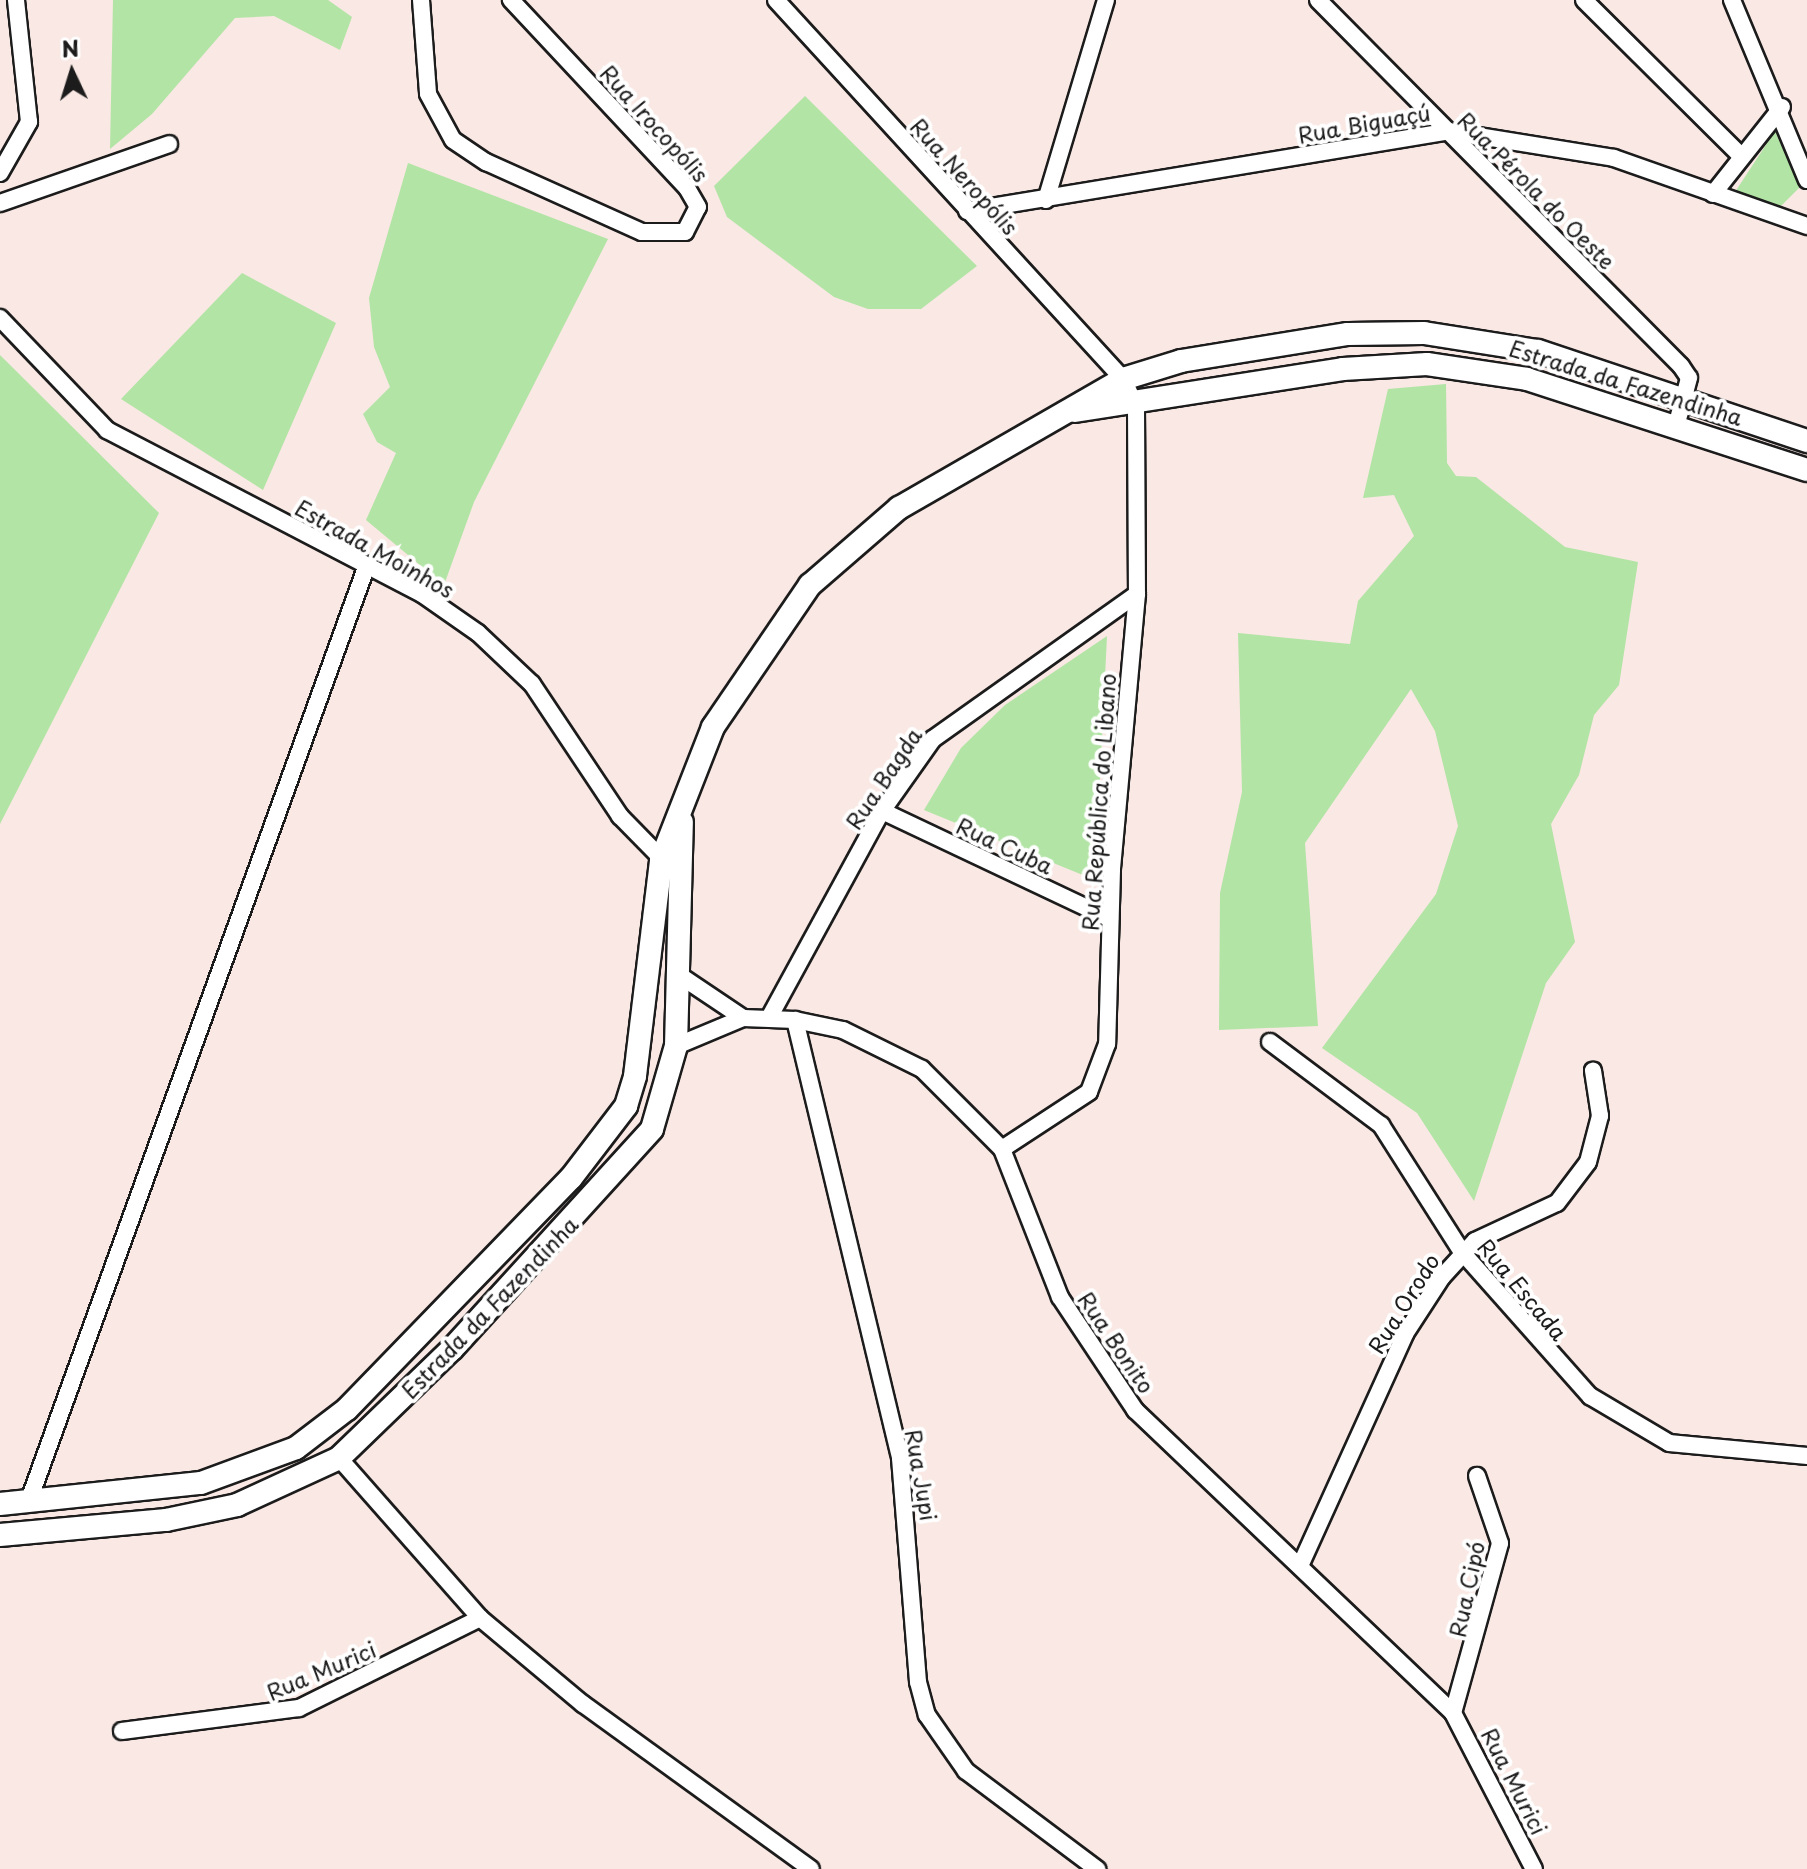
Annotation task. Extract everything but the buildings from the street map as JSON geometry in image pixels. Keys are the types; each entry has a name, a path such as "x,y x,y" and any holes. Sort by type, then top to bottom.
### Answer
{"main road":[{"name":"Estrada da Fazendinha","path":"0,1504 161,1490 267,1465 347,1409 504,1251 626,1106 642,1042 661,860 733,691 810,585 851,542 1073,412 1123,379 1181,361 1348,334 1424,333 1538,351 1807,441"},
{"name":"Estrada da Fazendinha","path":"1073,412 1136,407 1329,371 1427,364 1527,379 1677,423 1807,470"},
{"name":"Estrada da Fazendinha","path":"0,1535 151,1522 237,1505 339,1458 631,1159 652,1129 676,1046 682,809"}],"street":[{"path":"0,173 29,122 16,0"},
{"name":"Rua Irocopólis","path":"421,0 428,94 453,140 486,162 642,232 685,232 695,221 698,207 687,188 511,0"},
{"name":"Rua Neropólis","path":"776,0 1123,379 1136,407"},
{"path":"1046,200 1106,0"},
{"name":"Rua Pérola do Oeste","path":"1318,0 1681,366 1689,378 1687,399"},
{"path":"1584,0 1740,155"},
{"path":"1732,0 1782,107 1807,180"},
{"path":"1713,194 1740,155 1782,107"},
{"name":"Rua Biguaçú","path":"967,211 1448,131 1614,158 1807,226"},
{"path":"0,203 169,144"},
{"name":"Estrada Moinhos","path":"0,318 107,430 366,568 478,633 532,684 620,816 661,860 680,874"},
{"path":"1677,423 1687,399"},
{"name":"Rua República do Libano","path":"1002,1149 1089,1092 1099,1075 1110,1012 1110,919 1137,594 1136,407"},
{"path":"28,1503 366,568"},
{"name":"Rua Bagda","path":"769,1018 882,811 933,739 1137,594"},
{"name":"Rua Cuba","path":"882,811 1110,919"},
{"path":"679,975 743,1018"},
{"path":"676,1046 743,1018"},
{"name":"Rua Bonito","path":"743,1018 795,1020 855,1034 922,1069 1002,1149 1060,1297 1095,1356 1145,1420 1453,1713"},
{"name":"Rua Jupi","path":"795,1020 900,1458 918,1682 927,1715 966,1771 1097,1869"},
{"name":"Rua Escada","path":"1270,1042 1381,1125 1462,1252 1547,1353 1633,1425 1699,1452 1807,1456"},
{"name":"Rua Orodo","path":"1300,1566 1405,1334 1462,1252 1571,1190 1598,1138 1593,1071"},
{"path":"339,1458 480,1618 583,1704 811,1869"},
{"name":"Rua Cipó","path":"1453,1713 1500,1543 1477,1476"},
{"name":"Rua Murici","path":"122,1731 299,1708 480,1618"},
{"name":"Rua Murici","path":"1453,1713 1534,1869"}],"green space":[{"path":"113,0 328,0 352,17 340,50 274,16 235,18 152,114 110,149"},
{"path":"805,96 977,266 921,309 868,309 834,297 727,217 714,186"},
{"path":"1775,131 1800,187 1779,208 1735,192"},
{"path":"408,163 608,239 474,502 444,585 366,520 396,453 377,442 363,414 390,387 374,347 369,298"},
{"path":"242,273 336,323 263,490 121,399"},
{"path":"0,355 159,513 0,824"},
{"path":"1446,384 1447,463 1456,476 1476,477 1565,547 1638,562 1619,685 1594,715 1579,775 1551,824 1575,942 1546,983 1474,1201 1417,1113 1322,1048 1436,894 1458,826 1435,731 1411,689 1305,843 1318,1026 1219,1030 1220,893 1242,792 1238,633 1350,644 1358,601 1414,536 1394,495 1363,498 1388,389"},
{"path":"1107,636 1095,880 924,810 961,748 1005,705"}]}
